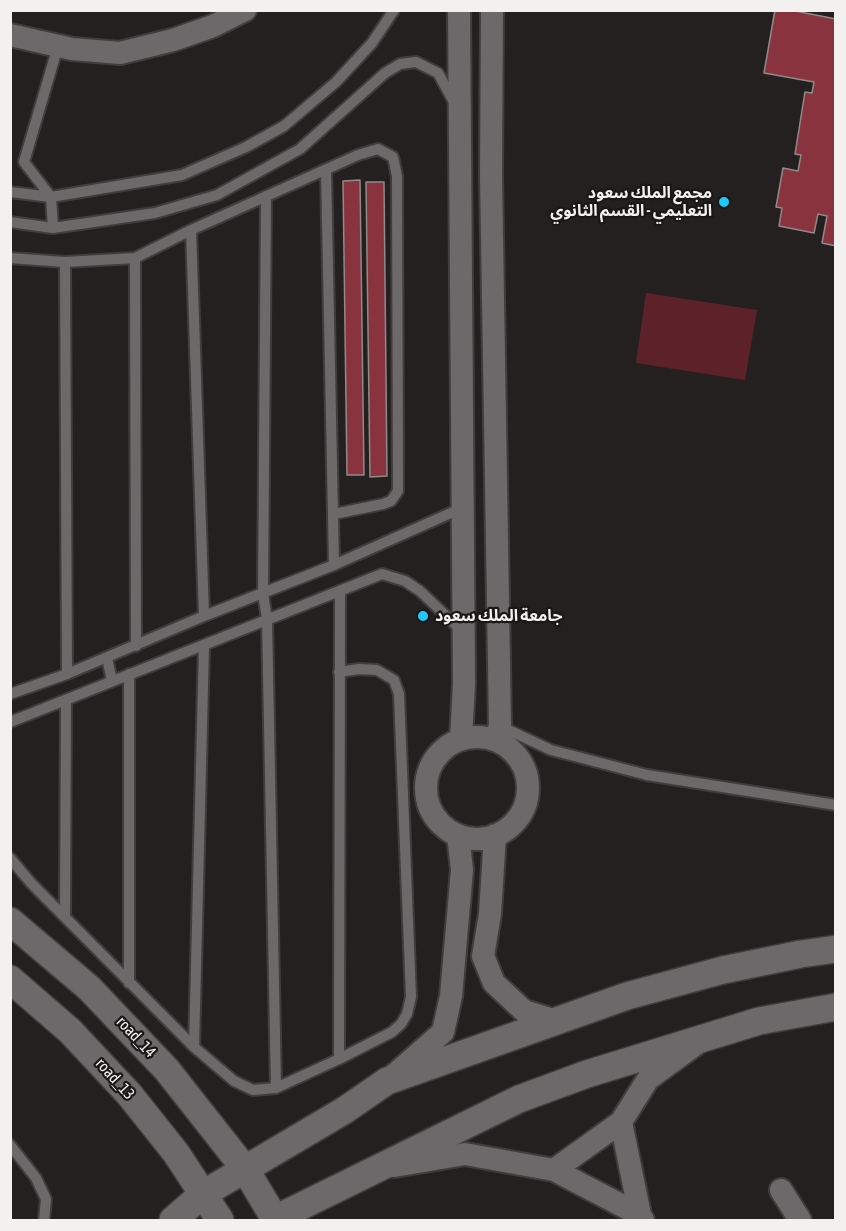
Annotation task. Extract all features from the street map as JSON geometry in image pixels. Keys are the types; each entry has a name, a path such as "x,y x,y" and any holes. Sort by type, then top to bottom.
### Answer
{"street":[{"path":"10,35 58,46 120,53 173,40 213,26 245,10"},
{"path":"459,10 464,684 461,739"},
{"path":"492,10 491,175 497,733 521,760 528,779 528,788 525,804 517,819 504,831 479,838 458,835 446,828 434,815 426,791 428,773 434,760 450,745 461,739 497,733"},
{"path":"173,1221 203,1194 345,1110 387,1081 443,1032 451,996 462,870 458,835"},
{"path":"495,835 490,914 483,956 494,983 524,1011 556,1021"},
{"name":"road_14","path":"10,921 89,988 167,1070 245,1169 274,1220"},
{"path":"387,1081 627,996 714,972 836,949"},
{"name":"road_13","path":"10,980 70,1031 122,1086 176,1153 220,1221"},
{"path":"274,1220 519,1099 587,1074 707,1036 759,1021 836,1007"},
{"path":"554,1170 621,1122 648,1079 707,1036"},
{"path":"621,1122 642,1218"},
{"path":"378,1168 465,1154 554,1170 642,1218"},
{"path":"781,1190 800,1221"}],"lane":[{"path":"10,192 51,197 182,175 246,147 284,126 336,82 372,43 394,10"},
{"path":"53,228 51,197 24,162 58,46"},
{"path":"10,222 53,228 155,213 217,195 300,148 385,73 400,64 416,62 438,72 459,112"},
{"path":"10,258 65,262 135,258 191,230 358,155 378,149 393,157 397,176 398,491 391,501 383,504 334,514"},
{"path":"326,170 334,565"},
{"path":"266,196 263,594 267,619 276,1088"},
{"path":"191,230 204,616"},
{"path":"135,258 136,646"},
{"path":"65,262 67,674"},
{"path":"10,694 67,674 204,616 334,565 463,508"},
{"path":"10,722 382,574 405,581 420,591 462,632"},
{"path":"339,1059 340,591"},
{"path":"194,1047 204,645"},
{"path":"107,658 112,681"},
{"path":"10,858 31,883 194,1047 234,1081 253,1090 276,1088 392,1032 407,1014 411,997 399,694 394,680 377,670 359,669 339,672"},
{"path":"129,674 129,982"},
{"path":"65,917 66,700"},
{"path":"497,733 551,750 647,775 836,805"},
{"path":"10,1145 36,1178 46,1199 44,1221"}],"shaded area":[{"path":"646,293 757,310 745,380 636,363"}],"building":[{"path":"775,10 790,10 836,19 836,246 822,243 827,216 818,214 814,233 779,226 782,208 776,207 783,168 798,171 801,155 795,154 805,92 812,93 814,82 764,73"},
{"path":"360,180 364,475 347,475 343,181"},
{"path":"366,182 384,182 387,476 370,477"}],"place":[{"name":"مجمع الملك سعود التعليمي - القسم الثانوي","path":"724,202"},
{"name":"جامعة الملك سعود","path":"423,616"}]}
